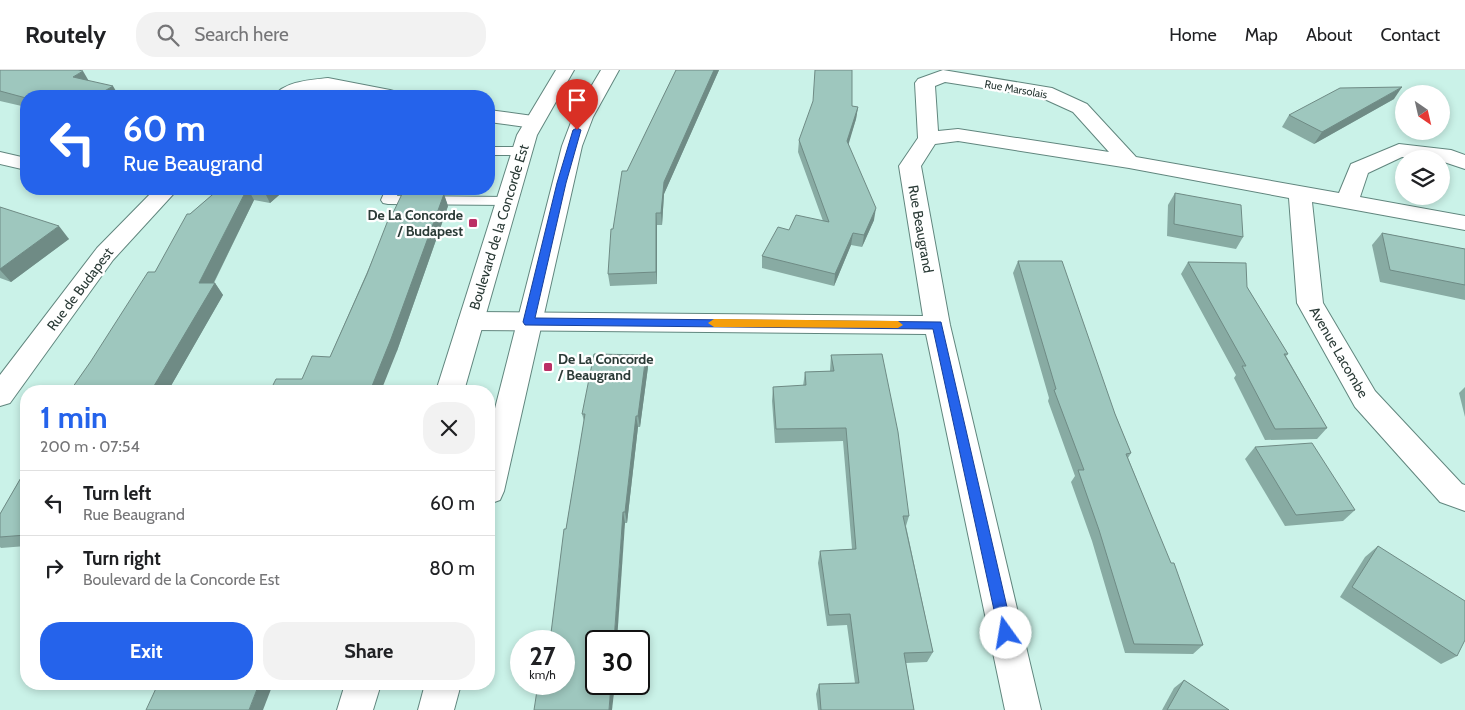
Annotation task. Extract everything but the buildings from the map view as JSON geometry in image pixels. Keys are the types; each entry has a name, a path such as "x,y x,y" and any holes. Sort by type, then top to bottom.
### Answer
{"street":[{"name":"Boulevard de la Concorde Est","path":"452,385 522,151 533,122 564,70"},
{"path":"495,466 572,146 583,118 610,70"},
{"name":"Rue Marsolais","path":"928,138 925,83 943,76 1045,92 1080,108 1129,162"},
{"path":"297,90 306,86 328,84 359,90"},
{"path":"495,117 533,122"},
{"path":"928,138 958,135 1129,162 1465,223"},
{"name":"Rue Beaugrand","path":"928,138 910,166 937,325 1024,710"},
{"path":"1348,202 1359,169 1399,150 1451,156 1465,163"},
{"path":"0,158 20,163"},
{"name":"Avenue Lacombe","path":"1300,193 1310,303 1365,399 1451,493 1465,498"},
{"name":"Rue de Budapest","path":"0,395 105,254 153,195"},
{"path":"471,321 937,325"},
{"path":"355,710 361,690"},
{"path":"436,710 441,690"}],"lane":[{"path":"495,151 522,151"},
{"path":"390,195 388,200 507,201"}],"slow traffic":[{"path":"714,323 898,325"}],"place":[{"name":"De La Concorde / Budapest","path":"473,223"},
{"name":"De La Concorde / Beaugrand","path":"548,367"}],"route":[{"path":"577,130 562,183 529,322 937,325 1006,633"}]}
